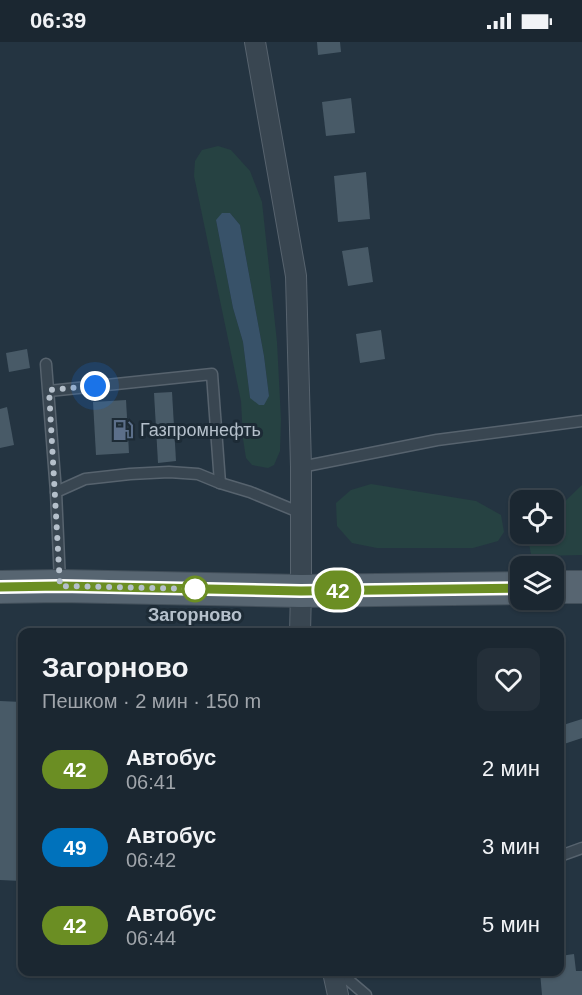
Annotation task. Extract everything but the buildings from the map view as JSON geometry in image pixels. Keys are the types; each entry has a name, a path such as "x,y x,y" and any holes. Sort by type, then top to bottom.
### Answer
{"main road":[{"path":"0,587 301,591 510,588"},
{"path":"564,587 582,587"}],"street":[{"path":"255,42 296,276 301,513 300,628"},
{"path":"334,976 338,995"}],"lane":[{"path":"46,364 56,492 60,586"},
{"path":"49,390 212,374 220,483"},
{"path":"300,467 437,440 582,421"},
{"path":"56,492 85,479 169,472 198,474 301,513"},
{"path":"564,855 582,848"},
{"path":"344,976 366,995"}],"green space":[{"path":"218,146 231,150 250,171 262,202 277,342 281,420 280,451 274,465 268,468 252,465 246,458 241,401 194,176 195,161 202,150","holes":["230,213 240,225 264,356 269,396 250,398 243,342 233,308 216,220"]},
{"path":"371,484 476,501 501,515 504,532 498,541 473,548 377,548 352,543 337,526 336,503 351,490"},
{"path":"582,485 582,555 539,556 531,554 529,544 564,544 564,502"}],"water":[{"path":"222,213 230,213 240,225 264,356 269,396 264,405 259,405 250,398 243,342 233,308 216,220"}],"bus line":[{"name":"42","path":"0,587 60,586 255,591 510,588"}],"place":[{"name":"Газпромнефть","path":"123,430"},
{"name":"Загорново","path":"195,589"}],"route":[{"path":"95,386 49,390 60,586 195,589"}]}
